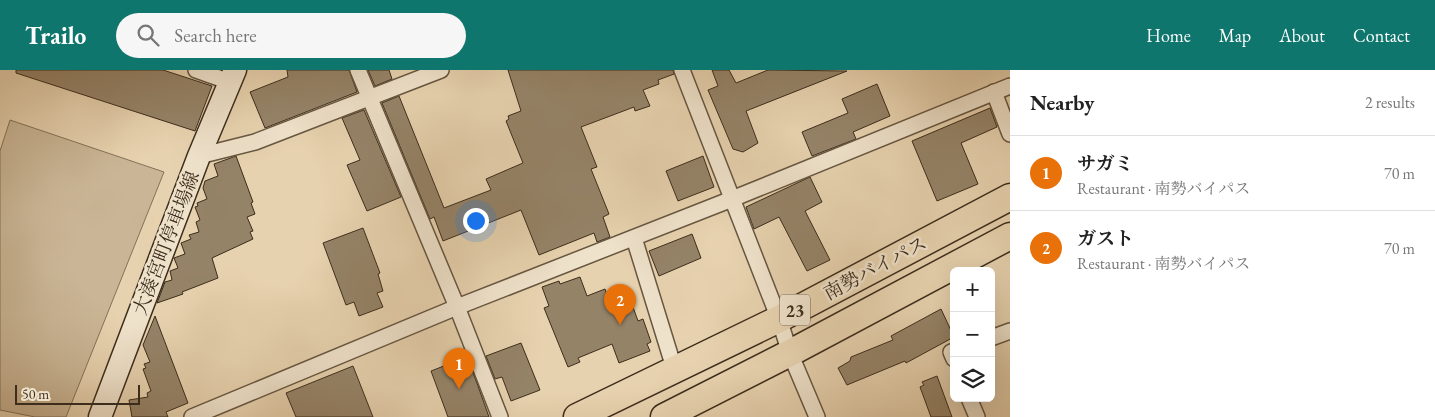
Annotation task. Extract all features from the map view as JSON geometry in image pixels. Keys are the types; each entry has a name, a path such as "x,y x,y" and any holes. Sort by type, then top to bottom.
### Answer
{"highway":[{"name":"南勢バイパス","path":"577,417 676,371 1010,197"},
{"name":"南勢バイパス","path":"664,417 790,353 1010,236"}],"main road":[{"name":"大湊宮町停車場線","path":"100,417 199,156 233,76"}],"street":[{"path":"196,70 233,76"},
{"path":"358,70 457,307 500,417"},
{"path":"199,156 255,142 441,70"},
{"path":"682,70 779,318 790,353 817,417"},
{"path":"192,417 457,307 732,199 1010,86"},
{"path":"994,92 1010,134"},
{"path":"634,238 676,371"},
{"path":"995,337 1010,331"},
{"path":"971,402 977,417"}],"shaded area":[{"path":"10,120 164,172 66,417 35,417 0,410 0,151"}],"building":[{"path":"16,70 163,70 212,86 195,131 16,73"},
{"path":"287,70 349,70 357,92 265,128 250,92 288,77"},
{"path":"368,70 389,70 392,79 375,86"},
{"path":"508,70 673,70 674,74 658,80 659,84 643,90 650,106 635,111 634,107 581,127 597,167 591,169 609,214 603,217 610,237 597,242 594,233 539,255 521,210 443,241 434,217 430,219 382,103 399,96 444,208 491,190 486,179 523,163 506,121 509,119 508,116 521,111"},
{"path":"712,70 729,70 736,83 768,70 847,71 746,111 758,143 743,152 733,149 708,90 718,86"},
{"path":"877,84 890,116 853,132 856,139 812,156 802,132 848,113 842,99"},
{"path":"990,108 997,127 961,143 978,184 937,201 912,141"},
{"path":"364,110 401,197 367,211 347,165 360,160 342,118"},
{"path":"236,156 253,202 251,203 255,214 247,217 253,231 250,232 253,239 212,258 218,278 182,292 183,294 157,303 165,282 172,280 170,271 178,268 174,258 185,254 181,243 191,239 189,235 199,232 196,222 200,220 195,207 198,206 197,203 207,199 203,188 205,181 218,176 214,164"},
{"path":"703,156 714,187 678,201 666,171"},
{"path":"810,177 822,202 805,211 830,260 807,271 779,217 754,229 746,207"},
{"path":"363,228 380,273 378,274 383,291 377,293 383,307 359,316 354,302 346,305 323,243"},
{"path":"692,234 701,258 659,276 649,251"},
{"path":"580,277 587,296 605,289 610,303 629,296 638,321 643,319 651,342 647,344 650,351 619,363 612,344 578,358 580,362 568,367 544,308 549,306 542,287 559,281 560,284"},
{"path":"941,309 950,328 950,339 906,363 905,361 847,385 838,368 850,361 851,357 893,340 891,336"},
{"path":"155,316 188,403 166,412 168,417 132,417 129,400 148,397 147,393 151,391 143,369 146,368 144,364 150,362 143,345"},
{"path":"521,343 540,390 511,401 502,377 495,379 486,356"},
{"path":"467,357 489,417 448,417 431,371"},
{"path":"353,366 373,417 296,417 286,393"},
{"path":"937,376 952,417 931,417 920,387 924,385 922,382"}],"place":[{"name":"ガスト","path":"620,325"},
{"name":"サガミ","path":"459,389"}]}
